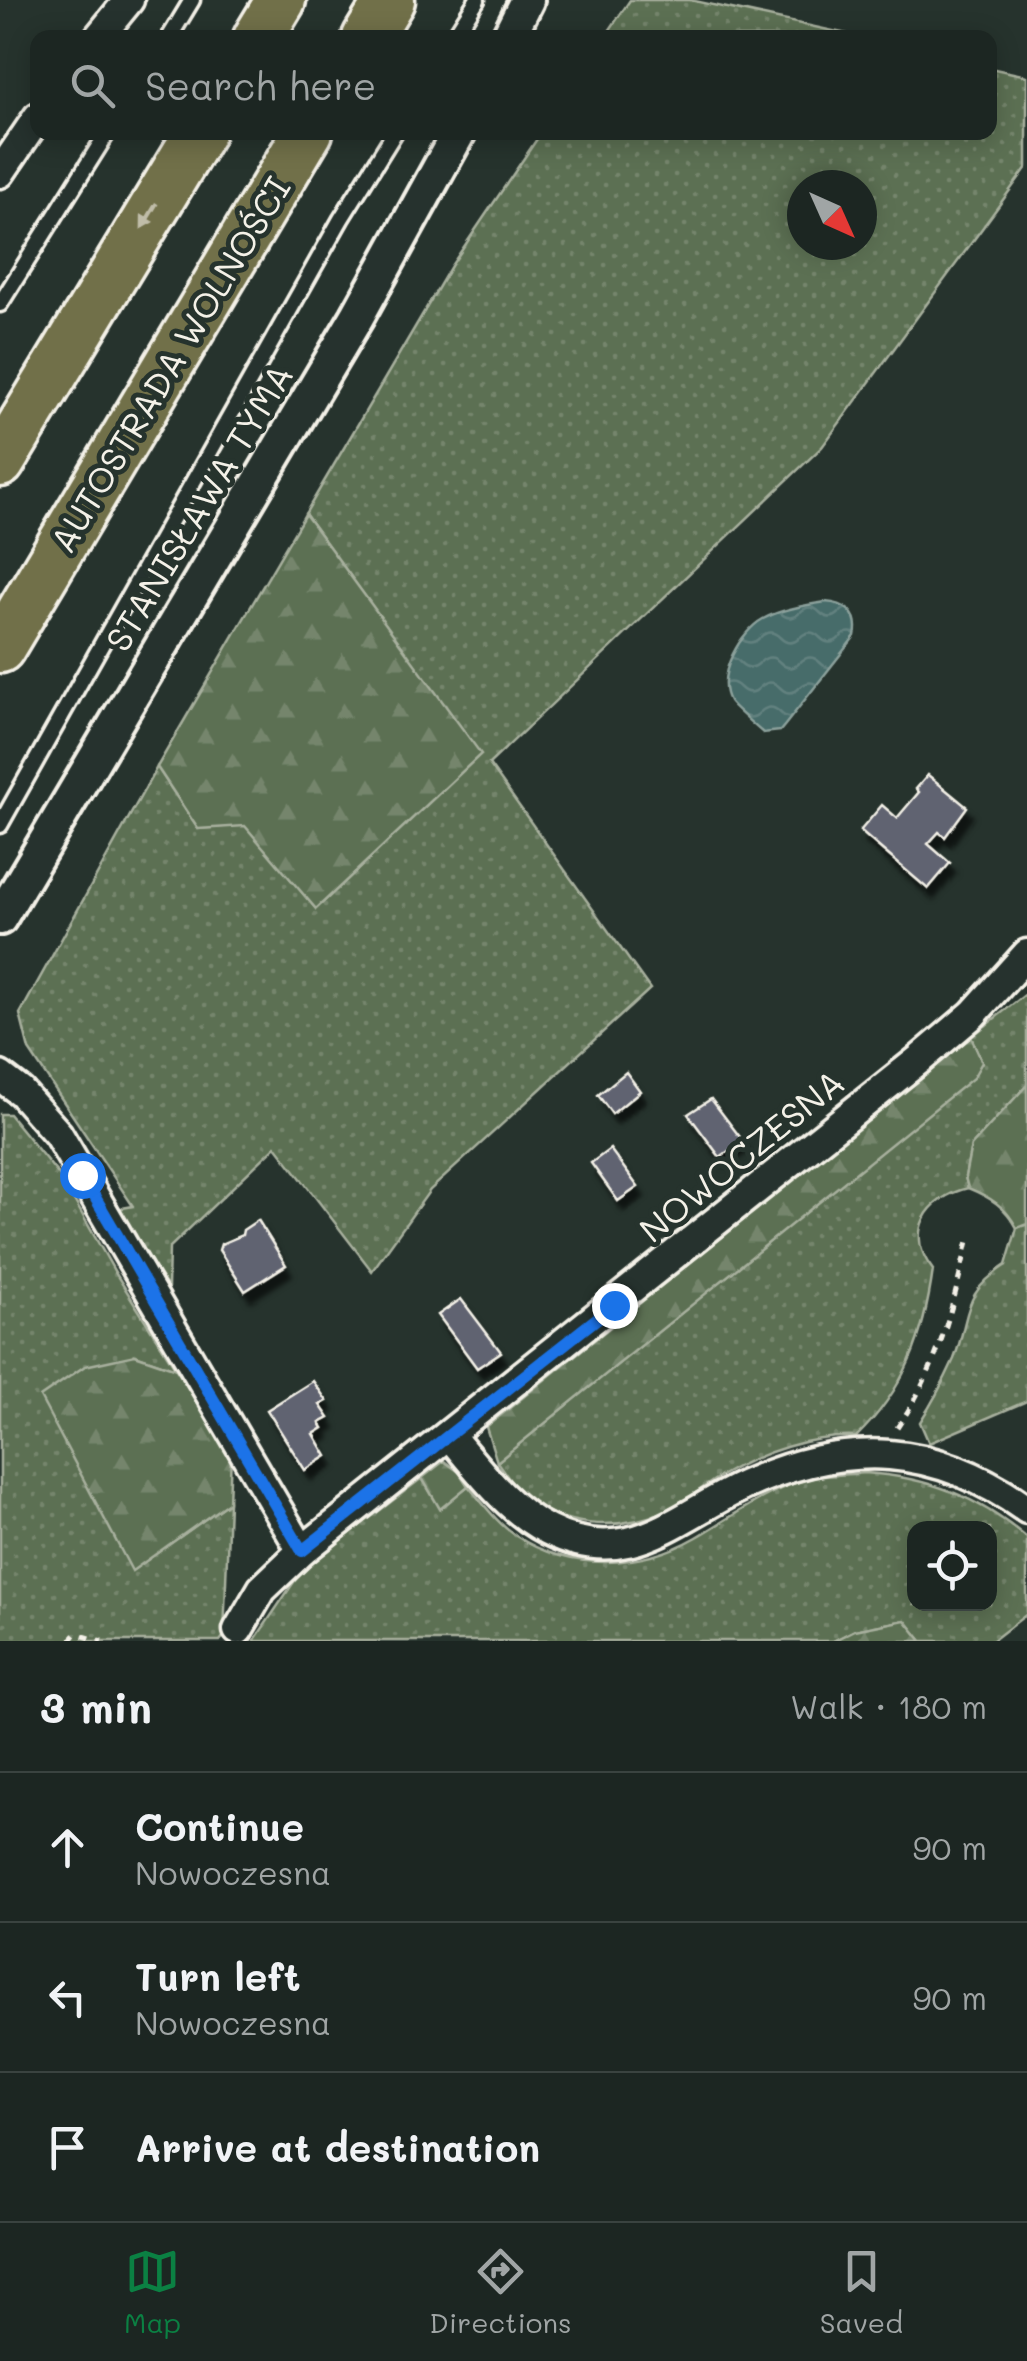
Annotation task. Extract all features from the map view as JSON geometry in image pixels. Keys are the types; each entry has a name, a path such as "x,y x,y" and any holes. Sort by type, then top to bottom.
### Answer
{"highway":[{"path":"263,30 281,0"},
{"path":"372,30 390,0"},
{"path":"0,462 195,140"},
{"name":"AUTOSTRADA WOLNOŚCI","path":"0,648 303,140"}],"street":[{"path":"105,30 129,0"},
{"path":"512,30 527,0"},
{"path":"0,173 30,129"},
{"name":"STANISŁAWA TYMA","path":"0,918 357,318 455,140"},
{"name":"NOWOCZESNA","path":"238,1630 262,1589 302,1551 920,1060 973,1014 1027,954"},
{"path":"0,1076 58,1134 302,1551"},
{"path":"449,1435 492,1485 531,1520 550,1532 580,1542 626,1545 664,1531 745,1485 841,1454 882,1452 949,1469 1027,1509"}],"lane":[{"path":"173,30 192,0"},
{"path":"459,30 476,0"},
{"path":"0,304 103,140"},
{"path":"0,825 390,140"}],"path":[{"path":"882,1452 915,1402 945,1338 968,1241"},
{"path":"70,1641 76,1634 102,1641"}],"green space":[{"path":"630,0 690,0 829,30 610,30"},
{"path":"997,70 1027,76 1027,167 822,447 489,764 650,989 430,1190 372,1271 276,1146 169,1248 168,1288 117,1209 133,1206 29,1050 20,1014 157,767 198,829 245,825 316,909 480,754 305,514 451,266 536,140 997,140"},
{"path":"305,514 481,754 316,909 245,826 198,829 157,767"},
{"path":"1027,993 1027,1085 971,1146 965,1177 968,1188 941,1200 924,1219 920,1243 933,1270 918,1339 900,1381 856,1437 805,1442 771,1452 724,1474 674,1507 629,1522 572,1520 536,1505 518,1490 497,1462 972,1078 982,1062 971,1037"},
{"path":"971,1037 982,1062 973,1078 497,1462 486,1427"},
{"path":"1027,1085 1027,1224 1017,1228 997,1204 968,1188 965,1177 971,1146"},
{"path":"0,1114 9,1114 62,1179 176,1369 135,1355 133,1570 229,1502 224,1636 220,1641 0,1641"},
{"path":"1027,1224 1027,1401 929,1443 920,1422 954,1359 969,1306 981,1286 1006,1265 1017,1228"},
{"path":"135,1355 176,1369 231,1455 229,1502 132,1571 40,1397 85,1366"},
{"path":"444,1461 459,1472 468,1486 440,1509 422,1478"},
{"path":"865,1473 910,1479 952,1492 990,1511 1027,1538 1027,1614 992,1641 922,1641 905,1620 855,1630 833,1641 254,1641 302,1570 422,1478 440,1508 468,1486 496,1519 537,1548 583,1561 606,1562 675,1548 762,1498 819,1477"},
{"path":"905,1620 922,1641 833,1641 855,1630"}],"water":[{"path":"825,602 839,604 853,615 855,636 780,731 763,733 729,701 725,679 732,655 746,633 763,619"}],"building":[{"path":"928,775 967,807 945,837 939,832 928,844 950,863 928,889 860,831 882,805 897,818"},
{"path":"626,1072 640,1091 612,1114 598,1095"},
{"path":"711,1099 743,1141 720,1157 688,1114"},
{"path":"610,1149 638,1187 618,1201 591,1163"},
{"path":"258,1220 286,1265 245,1291 219,1250 221,1244 242,1235"},
{"path":"461,1299 501,1352 477,1368 438,1315"},
{"path":"313,1381 327,1401 320,1405 329,1418 320,1423 323,1428 314,1434 327,1456 305,1470 267,1410"}],"route":[{"path":"82,1175 302,1551 614,1305"}]}
